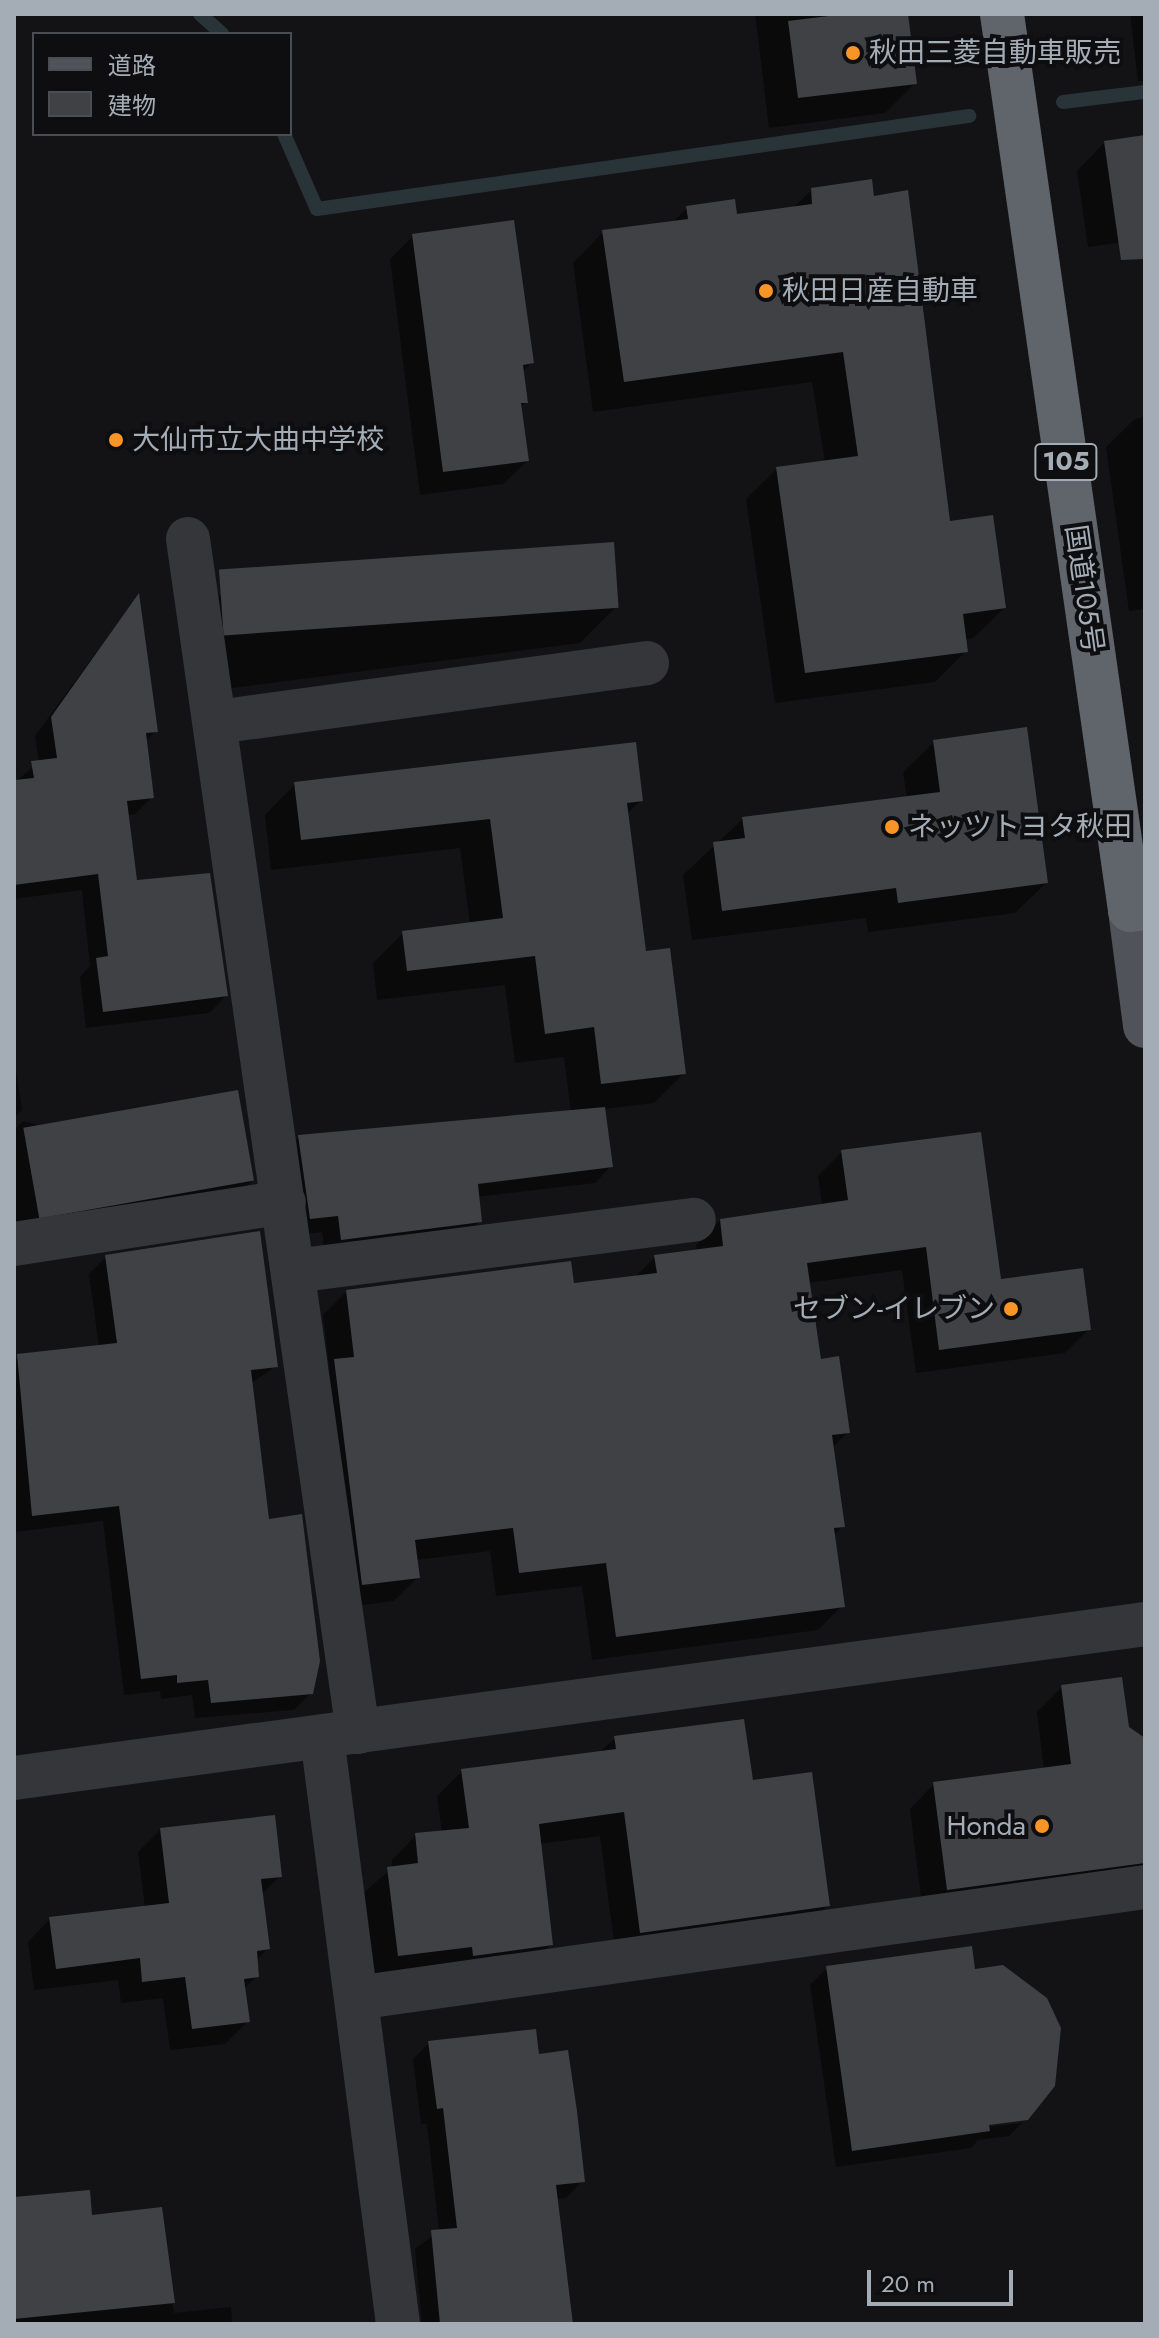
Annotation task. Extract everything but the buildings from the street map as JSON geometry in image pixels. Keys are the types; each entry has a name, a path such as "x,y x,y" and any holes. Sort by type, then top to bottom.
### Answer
{"highway":[{"name":"国道105号","path":"1002,14 1137,909"}],"main road":[{"path":"1137,909 1145,1026"}],"street":[{"path":"188,539 217,722 294,1271 340,1734 356,1998 398,2324"},
{"path":"217,722 647,663"},
{"path":"14,1244 284,1202"},
{"path":"294,1271 694,1220"},
{"path":"14,1778 1145,1624"},
{"path":"356,1998 1145,1887"}],"waterway":[{"path":"200,14 220,32"},
{"path":"1063,102 1145,92"},
{"path":"285,136 317,209 969,116"}],"place":[{"name":"秋田三菱自動車販売","path":"853,53"},
{"name":"秋田日産自動車","path":"766,291"},
{"name":"大仙市立大曲中学校","path":"116,440"},
{"name":"ネッツトヨタ秋田","path":"892,827"},
{"name":"セブン-イレブン","path":"1011,1309"},
{"name":"Honda","path":"1042,1826"}]}
